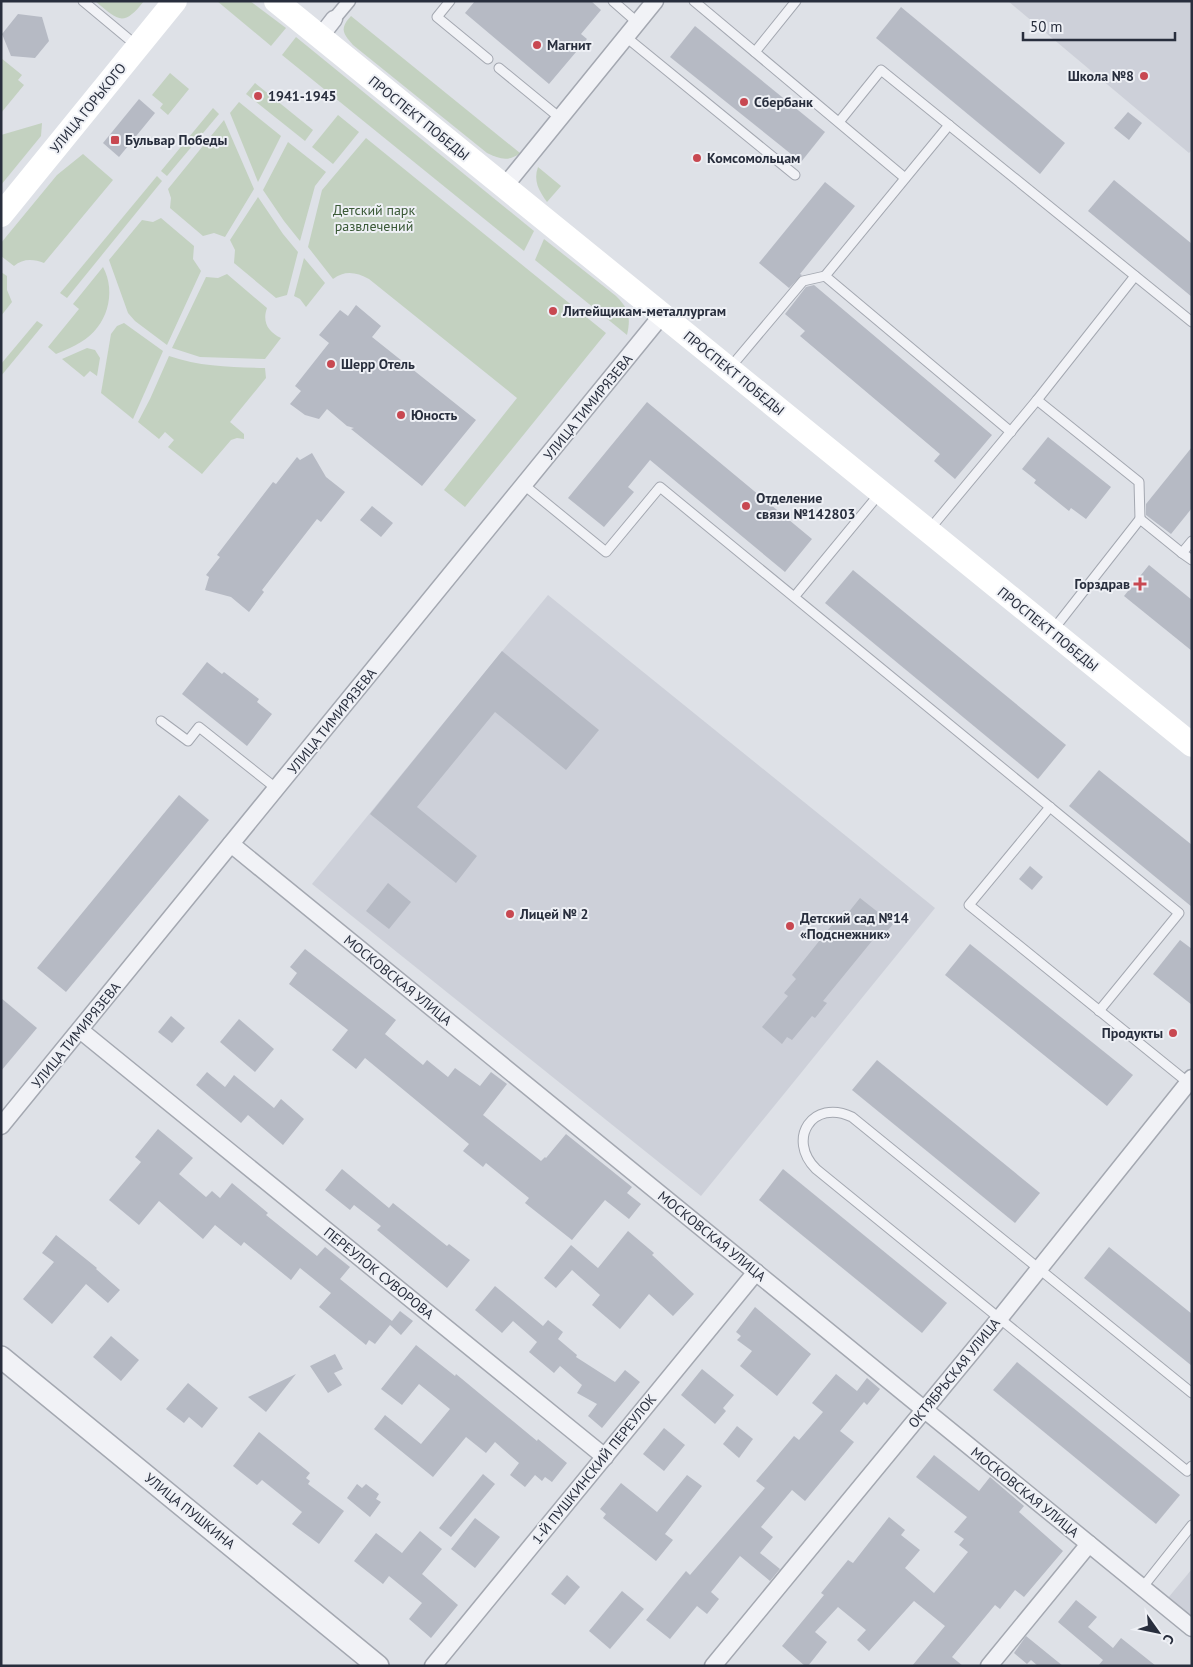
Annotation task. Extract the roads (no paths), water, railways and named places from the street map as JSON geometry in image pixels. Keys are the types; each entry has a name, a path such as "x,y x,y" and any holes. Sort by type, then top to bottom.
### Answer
{"main road":[{"name":"УЛИЦА ГОРЬКОГО","path":"1,216 175,1"},
{"name":"ПРОСПЕКТ ПОБЕДЫ","path":"276,1 327,28 504,187 1192,745"}],"street":[{"path":"327,28 349,1"},
{"path":"504,187 655,1"},
{"name":"УЛИЦА ТИМИРЯЗЕВА","path":"1,1126 662,315"},
{"name":"МОСКОВСКАЯ УЛИЦА","path":"231,844 1192,1628"},
{"name":"ПЕРЕУЛОК СУВОРОВА","path":"80,1030 604,1457"},
{"name":"ОКТЯБРЬСКАЯ УЛИЦА","path":"713,1666 1190,1083"},
{"name":"1-Й ПУШКИНСКИЙ ПЕРЕУЛОК","path":"433,1666 756,1272"},
{"name":"УЛИЦА ПУШКИНА","path":"1,1357 378,1666"},
{"path":"989,1666 1089,1544"}],"lane":[{"path":"83,1 138,47"},
{"path":"450,1 437,17 488,59"},
{"path":"613,1 638,22"},
{"path":"694,1 905,178"},
{"path":"754,52 796,1"},
{"path":"626,37 795,175"},
{"path":"498,68 560,118"},
{"path":"839,122 882,70 1192,322"},
{"path":"729,370 803,281 824,276 949,125"},
{"path":"824,276 1011,432"},
{"path":"928,531 1037,400 1135,276"},
{"path":"1037,400 1139,482 1140,519 1052,632"},
{"path":"524,485 606,552 660,487 1179,913 1099,1011"},
{"path":"795,596 881,493"},
{"path":"1140,519 1192,560"},
{"path":"1182,552 1192,541"},
{"path":"161,721 188,741 198,728 276,789"},
{"path":"1050,807 969,906 1190,1083"},
{"path":"1192,1393 852,1117 842,1112 831,1111 820,1114 811,1122 804,1133 803,1144 805,1155 813,1165 998,1319 1187,1472 1192,1466"},
{"path":"1142,1588 1192,1526"}],"place":[{"name":"Магнит","path":"537,45"},
{"name":"Школа №8","path":"1144,76"},
{"name":"1941-1945","path":"258,96"},
{"name":"Сбербанк","path":"744,102"},
{"name":"Бульвар Победы","path":"115,140"},
{"name":"Комсомольцам","path":"697,158"},
{"name":"Литейщикам-металлургам","path":"553,311"},
{"name":"Шерр Отель","path":"331,364"},
{"name":"Юность","path":"401,415"},
{"name":"Отделение связи №142803","path":"746,506"},
{"name":"Горздрав","path":"1140,584"},
{"name":"Лицей № 2","path":"510,914"},
{"name":"Детский сад №14 «Подснежник»","path":"790,926"},
{"name":"Продукты","path":"1173,1033"}],"park label":[{"name":"Детский парк развлечений","path":"374,218"}]}
